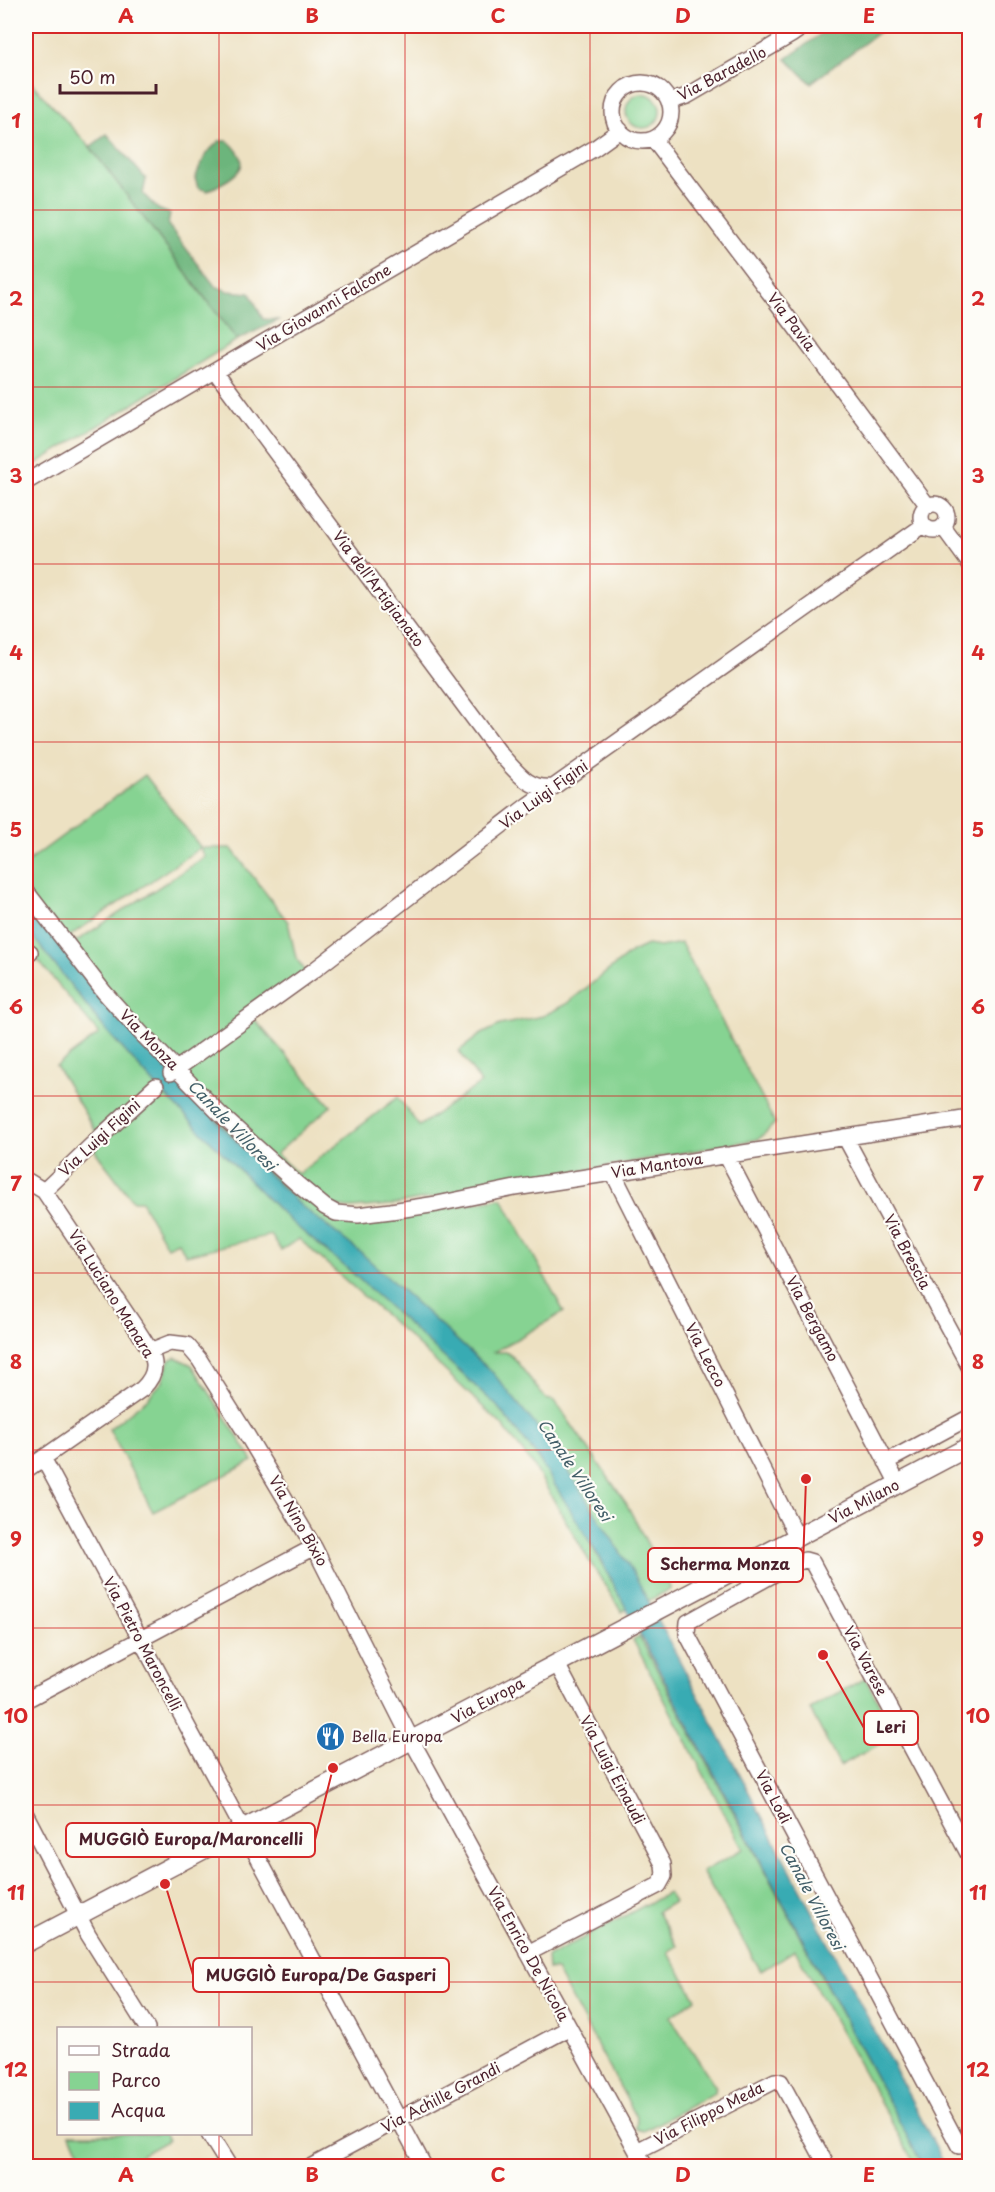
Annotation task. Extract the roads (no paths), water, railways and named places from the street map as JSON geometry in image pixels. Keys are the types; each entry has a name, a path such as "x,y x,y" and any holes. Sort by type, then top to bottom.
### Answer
{"street":[{"name":"Via Baradello","path":"669,102 687,96 804,26"},
{"path":"646,84 656,87 669,102 670,119 661,134 653,139 635,140 620,130 615,122 613,112 615,102 628,87 646,84"},
{"name":"Via Giovanni Falcone","path":"26,482 595,148 620,130"},
{"name":"Via Pavia","path":"653,139 928,506"},
{"name":"Via dell'Artigianato","path":"215,371 501,755 532,785 541,788 553,787"},
{"path":"928,506 940,506 945,509 946,522 943,527 936,530 924,525 921,518 928,506"},
{"name":"Via Luigi Figini","path":"174,1070 305,977 553,787 924,525"},
{"path":"943,527 969,564"},
{"name":"Via Monza","path":"26,891 122,1012 174,1070 296,1183 325,1207 346,1215"},
{"name":"Via Luigi Figini","path":"44,1191 156,1086"},
{"name":"Via Mantova","path":"346,1215 437,1204 515,1188 969,1120"},
{"name":"Via Brescia","path":"845,1137 969,1368"},
{"name":"Via Bergamo","path":"726,1155 898,1484"},
{"name":"Via Lecco","path":"613,1173 797,1537"},
{"name":"Via Luciano Manara","path":"26,1180 44,1191 150,1351 154,1361 154,1372 149,1382 26,1470"},
{"name":"Via Nino Bixio","path":"150,1351 170,1342 187,1345 199,1359 315,1547 412,1740"},
{"name":"Via Milano","path":"886,1462 969,1417"},
{"name":"Via Milano","path":"661,1609 969,1447"},
{"name":"Via Pietro Maroncelli","path":"43,1458 424,2166"},
{"path":"26,1700 315,1547"},
{"name":"Via Lodi","path":"812,1562 805,1560 792,1564 696,1616 688,1622 687,1634 964,2143"},
{"name":"Via Varese","path":"812,1562 969,1857"},
{"name":"Via Europa","path":"26,1943 661,1609"},
{"name":"Via Luigi Einaudi","path":"528,1953 659,1885 664,1876 663,1864 557,1664"},
{"name":"Via Enrico De Nicola","path":"412,1740 645,2166"},
{"path":"26,1815 78,1916 146,2027"},
{"name":"Via Achille Grandi","path":"312,2166 569,2028"},
{"name":"Via Filippo Meda","path":"637,2151 775,2081 781,2082 827,2166"},
{"path":"210,2135 229,2166"}],"water":[{"path":"26,900 161,1062 256,1162 300,1205 360,1252 493,1373 551,1444 633,1572 946,2166 923,2166 598,1555 537,1456 497,1406 348,1269 290,1221 156,1086 105,1029 26,928"}],"place":[{"name":"Scherma Monza","path":"806,1479"},
{"name":"Leri","path":"823,1655"},
{"name":"Bella Europa","path":"330,1737"},
{"name":"MUGGIÒ Europa/Maroncelli","path":"333,1768"},
{"name":"MUGGIÒ Europa/De Gasperi","path":"165,1884"}],"water label":[{"name":"Canale Villoresi","path":"232,1125"},
{"name":"Canale Villoresi","path":"575,1470"},
{"name":"Canale Villoresi","path":"812,1896"}]}
